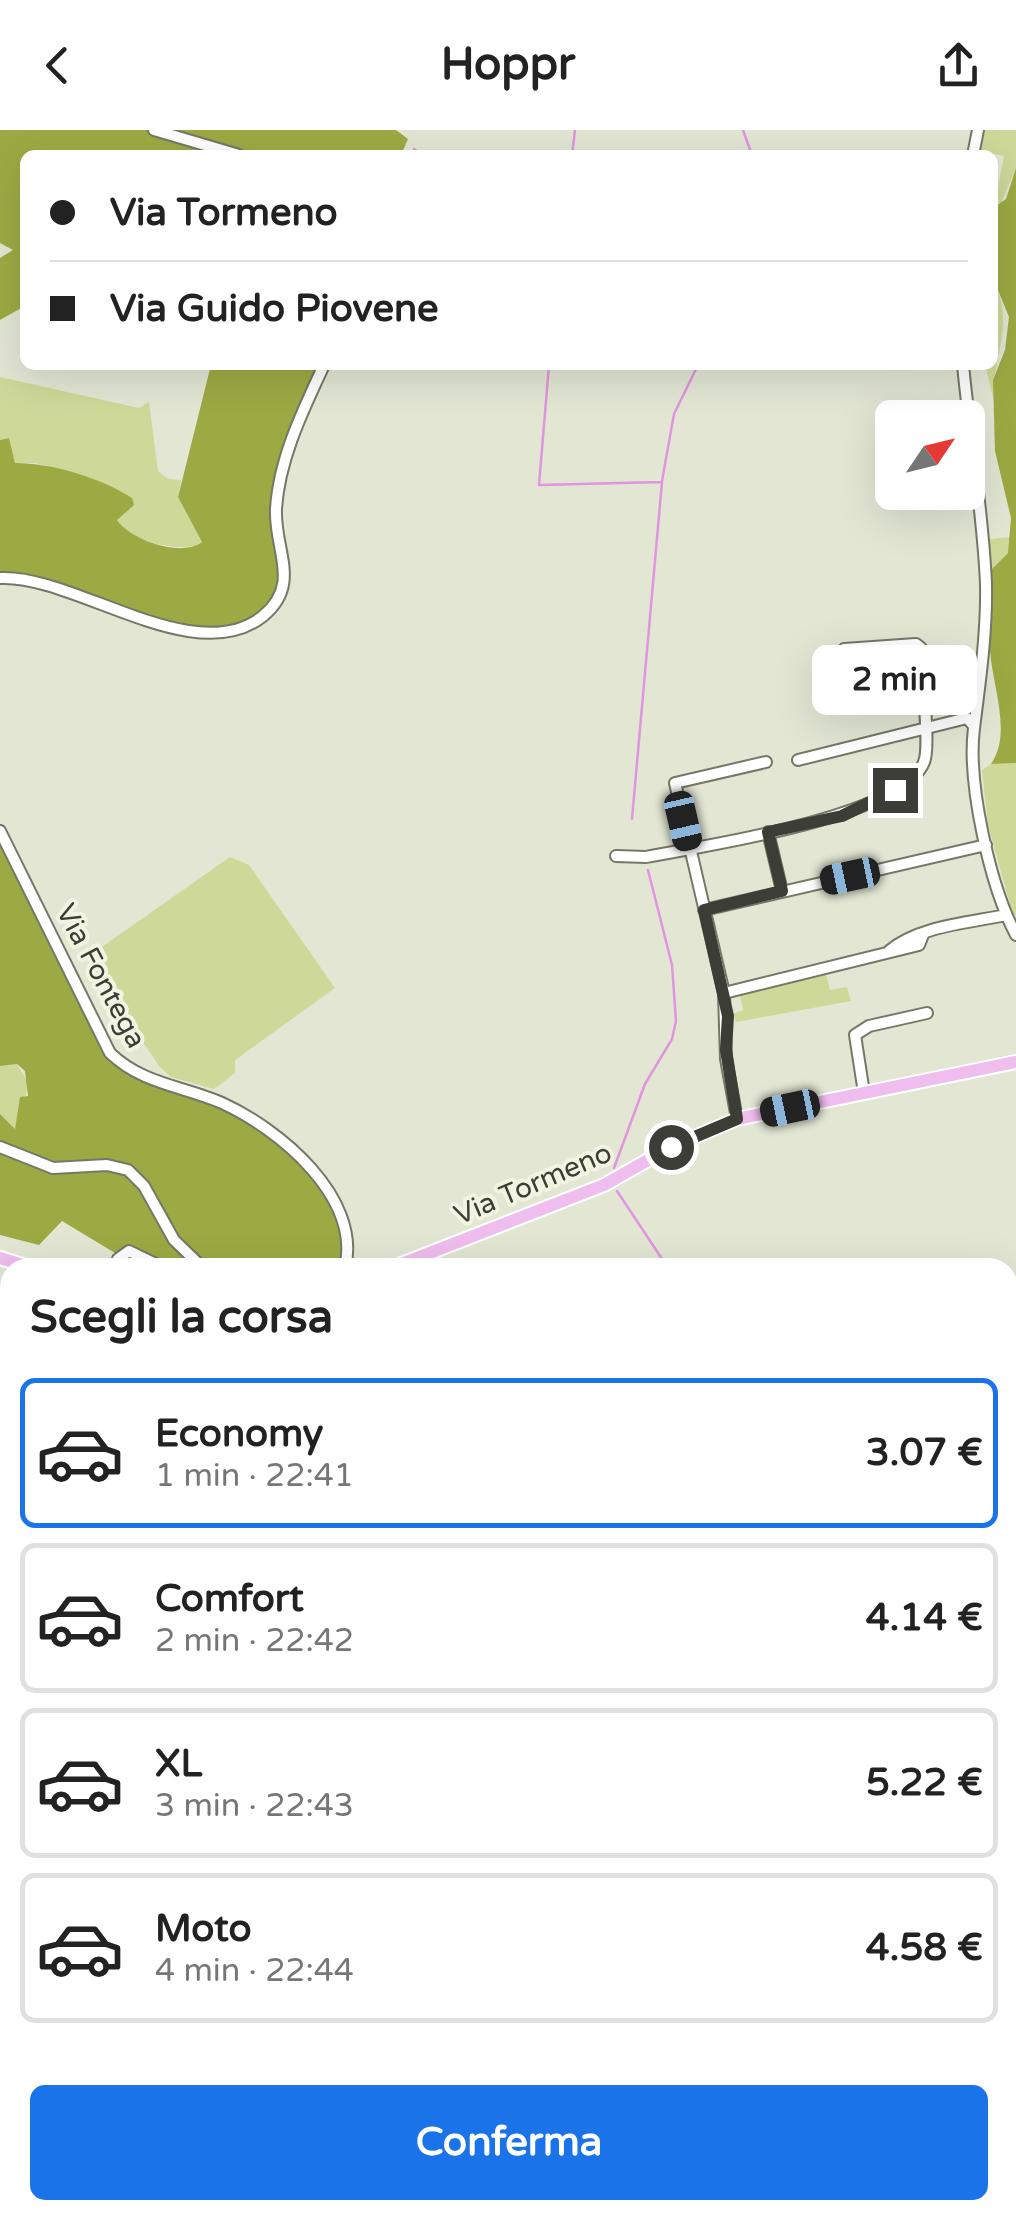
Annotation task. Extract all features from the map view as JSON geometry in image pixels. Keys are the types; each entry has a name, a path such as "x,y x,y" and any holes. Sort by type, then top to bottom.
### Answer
{"main road":[{"name":"Via Tormeno","path":"417,1258 604,1185 671,1147 737,1119 1016,1062"}],"street":[{"path":"154,130 222,150"},
{"path":"0,578 42,582 142,621 184,628 228,630 262,618 284,590 286,563 276,512 281,478 295,430 322,370"},
{"path":"964,370 986,590 980,698 974,726 986,845 1006,915 1016,934"},
{"path":"616,856 689,848 842,816 895,790 924,764 919,645 844,649"},
{"path":"798,760 923,726 966,718 974,726"},
{"path":"737,1119 726,1058 724,992 689,848 677,780 766,762"},
{"name":"Via Fontega","path":"0,831 110,1053 140,1076 239,1112 292,1151 323,1187 341,1217 345,1258"},
{"path":"768,832 782,891"},
{"path":"704,910 986,845"},
{"path":"724,992 886,953 902,940 1006,915"},
{"path":"864,1094 855,1036 869,1026 926,1013"},
{"path":"0,1146 53,1168 107,1164 128,1170 145,1188 174,1240 193,1258"},
{"path":"118,1258 129,1252 142,1258"}],"green space":[{"path":"0,130 396,130 408,139 403,150 20,150 20,309 0,320 0,258 13,250 0,243"},
{"path":"980,130 1016,130 1016,168 1001,203 998,187 1004,156 998,155 998,150 976,150"},
{"path":"1016,168 1016,763 991,764 1001,725 990,651 990,571 1008,553 1011,518 995,451 993,380 1005,350 1009,317 998,290 998,205 1006,199"},
{"path":"998,291 1003,312 998,358"},
{"path":"210,370 322,370 306,403 276,511 285,563 277,602 243,627 183,628 65,590 0,577 0,440 9,438 15,463 76,473 132,498 134,505 117,520 144,540 182,548 202,542 178,497"},
{"path":"986,370 996,370 994,401"},
{"path":"0,377 139,408 149,402 158,471 168,479 181,480 178,497 202,542 173,547 137,537 118,522 101,483 36,463 15,463 9,438 0,440"},
{"path":"1011,537 1008,553 990,571 990,539"},
{"path":"1016,763 1013,915 988,825 982,770 991,764"},
{"path":"0,831 97,1028 125,1068 239,1111 308,1167 341,1217 344,1258 144,1258 129,1251 120,1256 62,1221 39,1245 0,1235 0,1114 15,1129 20,1097 28,1096 25,1071 17,1064 0,1066"},
{"path":"230,857 249,865 335,988 235,1060 235,1073 214,1089 171,1077 159,1066 95,970 96,951"},
{"path":"825,970 830,990 847,987 851,1001 736,1022 733,1014 743,1010 739,989"},
{"path":"17,1064 29,1084 15,1130 0,1114 0,1066"}],"waterway":[{"path":"573,150 575,130"},
{"path":"743,130 750,150"},
{"path":"549,370 539,485 662,482 632,819"},
{"path":"662,481 674,414 696,370"},
{"path":"614,1168 645,1084 672,1039 676,1021 672,965 648,870"},
{"path":"617,1191 661,1258"}],"route":[{"path":"671,1147 737,1119 726,1050 728,1016 704,910 782,891 768,832 842,816 895,790"}]}
